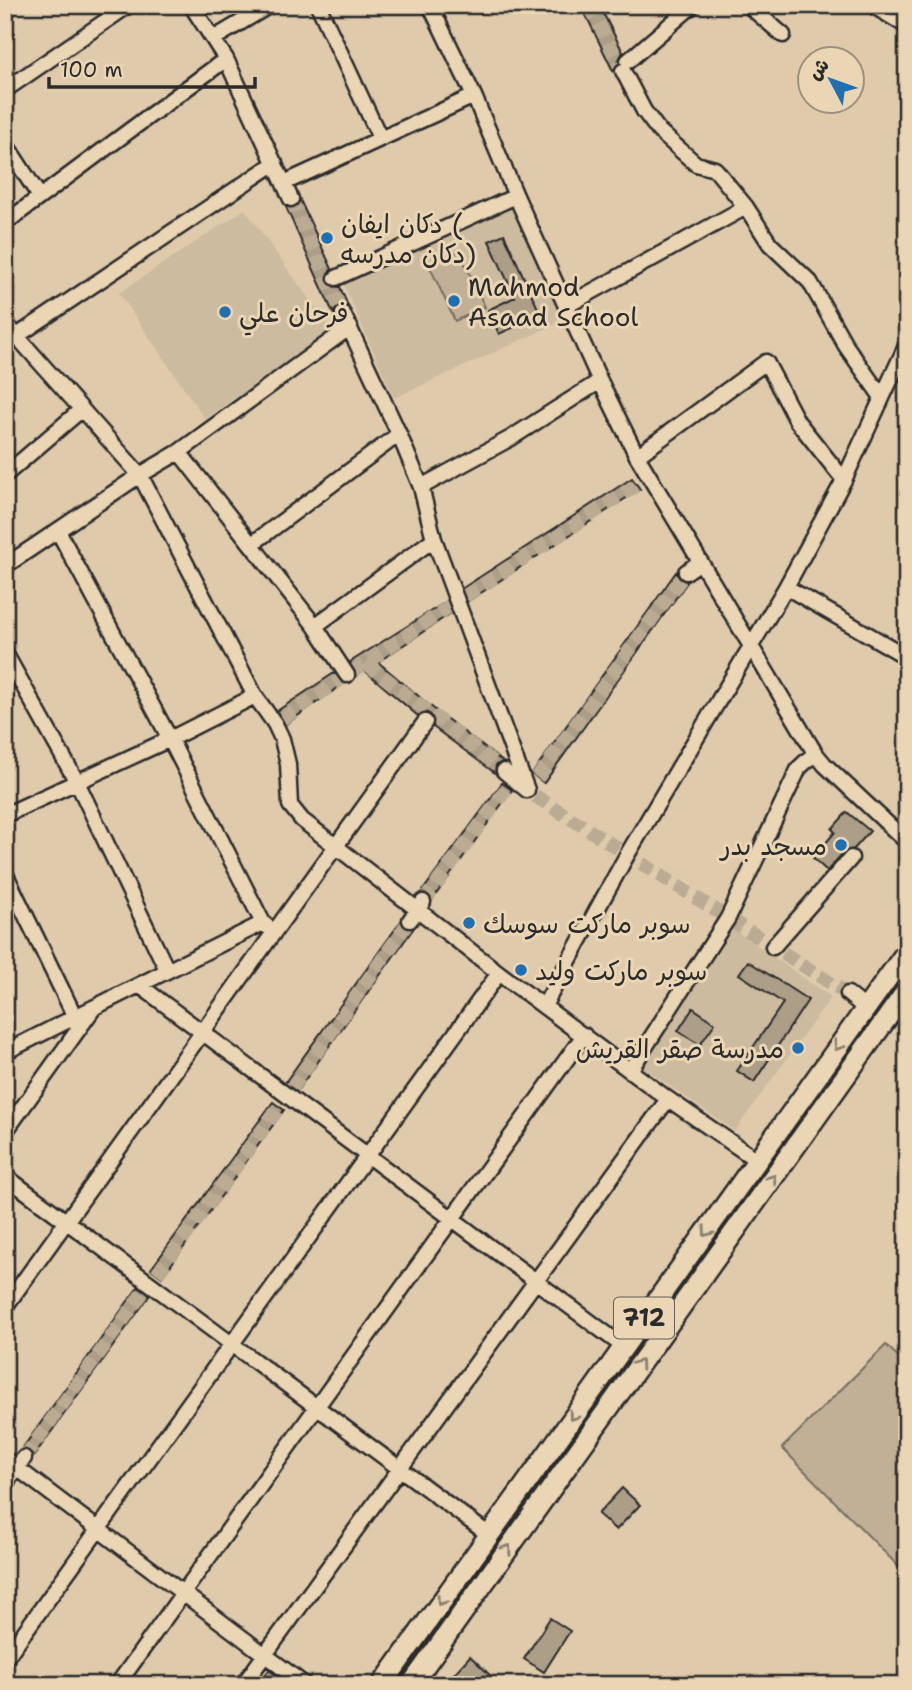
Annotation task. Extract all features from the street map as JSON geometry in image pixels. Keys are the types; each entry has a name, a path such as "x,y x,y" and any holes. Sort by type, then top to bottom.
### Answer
{"main road":[{"name":"712","path":"382,1685 907,951"},
{"name":"712","path":"411,1685 907,990"}],"street":[{"path":"5,90 129,5"},
{"path":"191,5 226,59 291,199"},
{"path":"213,39 270,5"},
{"path":"318,5 380,138"},
{"path":"430,5 474,96 600,381 637,456 643,481 700,562 815,753 907,842"},
{"path":"693,5 625,66 644,111 659,131 696,164 715,169 746,207 770,244 810,282 846,346 881,396"},
{"path":"748,5 783,35"},
{"path":"872,5 907,26"},
{"path":"5,223 226,59"},
{"path":"284,183 474,96"},
{"path":"5,143 40,197"},
{"path":"11,340 275,163"},
{"path":"336,278 516,196"},
{"path":"566,306 746,207"},
{"path":"5,566 140,475 179,452 346,321 421,488 434,539 531,793"},
{"path":"5,323 11,340 81,410 140,475 255,696 279,721 286,753 290,805 302,820 499,973 668,1099 758,1161"},
{"path":"544,1006 627,855 786,587 844,480 907,344"},
{"path":"637,456 766,362 802,429 844,480"},
{"path":"421,488 512,438 600,381"},
{"path":"5,475 81,410"},
{"path":"252,544 399,434"},
{"path":"179,452 315,626 347,675"},
{"path":"58,531 268,927"},
{"path":"315,626 434,539"},
{"path":"686,572 700,562"},
{"path":"786,587 907,657"},
{"path":"5,653 77,782 167,971"},
{"path":"5,815 170,739 255,696"},
{"path":"5,1307 202,1034 268,927 334,847 425,722"},
{"path":"631,1069 728,918 799,768 815,753"},
{"path":"531,793 537,778"},
{"path":"509,779 531,793"},
{"path":"773,947 851,858"},
{"path":"5,873 75,1017"},
{"path":"5,1052 167,971 268,927"},
{"path":"5,1659 499,973"},
{"path":"139,985 286,1098 624,1347"},
{"path":"848,994 865,1008"},
{"path":"5,1132 93,1008"},
{"path":"117,1685 584,1035"},
{"path":"243,1685 668,1099"},
{"path":"5,1176 488,1534"},
{"path":"5,1484 15,1461 99,1529 305,1685"}],"shaded area":[{"name":"Mahmod Asaad School","path":"512,206 565,320 394,398 343,283"},
{"name":"فرحان علي","path":"245,209 332,331 205,419 119,293"},
{"path":"459,251 485,307 455,321 429,265"},
{"path":"733,929 831,997 735,1131 642,1067"},
{"path":"886,1345 907,1365 907,1575 782,1448"}],"building":[{"path":"581,5 599,5 623,52 613,71"},
{"path":"300,200 332,269 328,273 327,281 331,286 340,287 348,306 338,306 333,313 286,207 294,208"},
{"path":"504,234 541,315 499,334 488,310 515,297 489,241"},
{"path":"632,478 640,489 467,602 463,588"},
{"path":"676,572 681,580 688,581 544,783 532,774"},
{"path":"447,601 451,613 378,662 503,762 496,765 495,773 433,727 435,722 431,715 425,712 418,716 363,669 356,674 350,662"},
{"path":"334,673 343,684 286,724 277,711"},
{"path":"502,783 512,790 432,900 428,894 421,893"},
{"name":"مسجد بدر","path":"847,812 870,831 854,849 844,852 827,871 813,858 835,832 832,829"},
{"path":"401,921 405,928 413,929 297,1091 286,1081"},
{"path":"748,961 808,1000 754,1082 737,1071 783,1003 739,974"},
{"path":"693,1008 715,1023 700,1045 678,1031"},
{"path":"273,1102 284,1110 162,1277 151,1269"},
{"path":"138,1287 150,1295 33,1457 30,1451 22,1449"},
{"path":"622,1488 640,1505 616,1530 598,1514"},
{"path":"550,1618 570,1631 544,1672 524,1659"},
{"path":"470,1656 492,1677 485,1685 461,1685 452,1676"},
{"path":"269,1670 289,1685 258,1685"}],"tunnel":[{"path":"589,5 623,71"},
{"path":"291,199 343,314"},
{"path":"465,596 637,485"},
{"path":"537,778 686,572"},
{"path":"282,719 453,604"},
{"path":"366,663 504,771"},
{"path":"423,902 508,787"},
{"path":"535,796 848,994"},
{"path":"291,1089 410,920"},
{"path":"157,1274 279,1107"},
{"path":"24,1458 144,1291"}],"place":[{"name":"دكان ايفان ( دكان مدرسه)","path":"327,238"},
{"name":"Mahmod Asaad School","path":"454,301"},
{"name":"فرحان علي","path":"225,312"},
{"name":"مسجد بدر","path":"841,845"},
{"name":"سوبر ماركت سوسك","path":"469,923"},
{"name":"سوبر ماركت وليد","path":"521,970"},
{"name":"مدرسة صقر القريش","path":"798,1048"}]}
